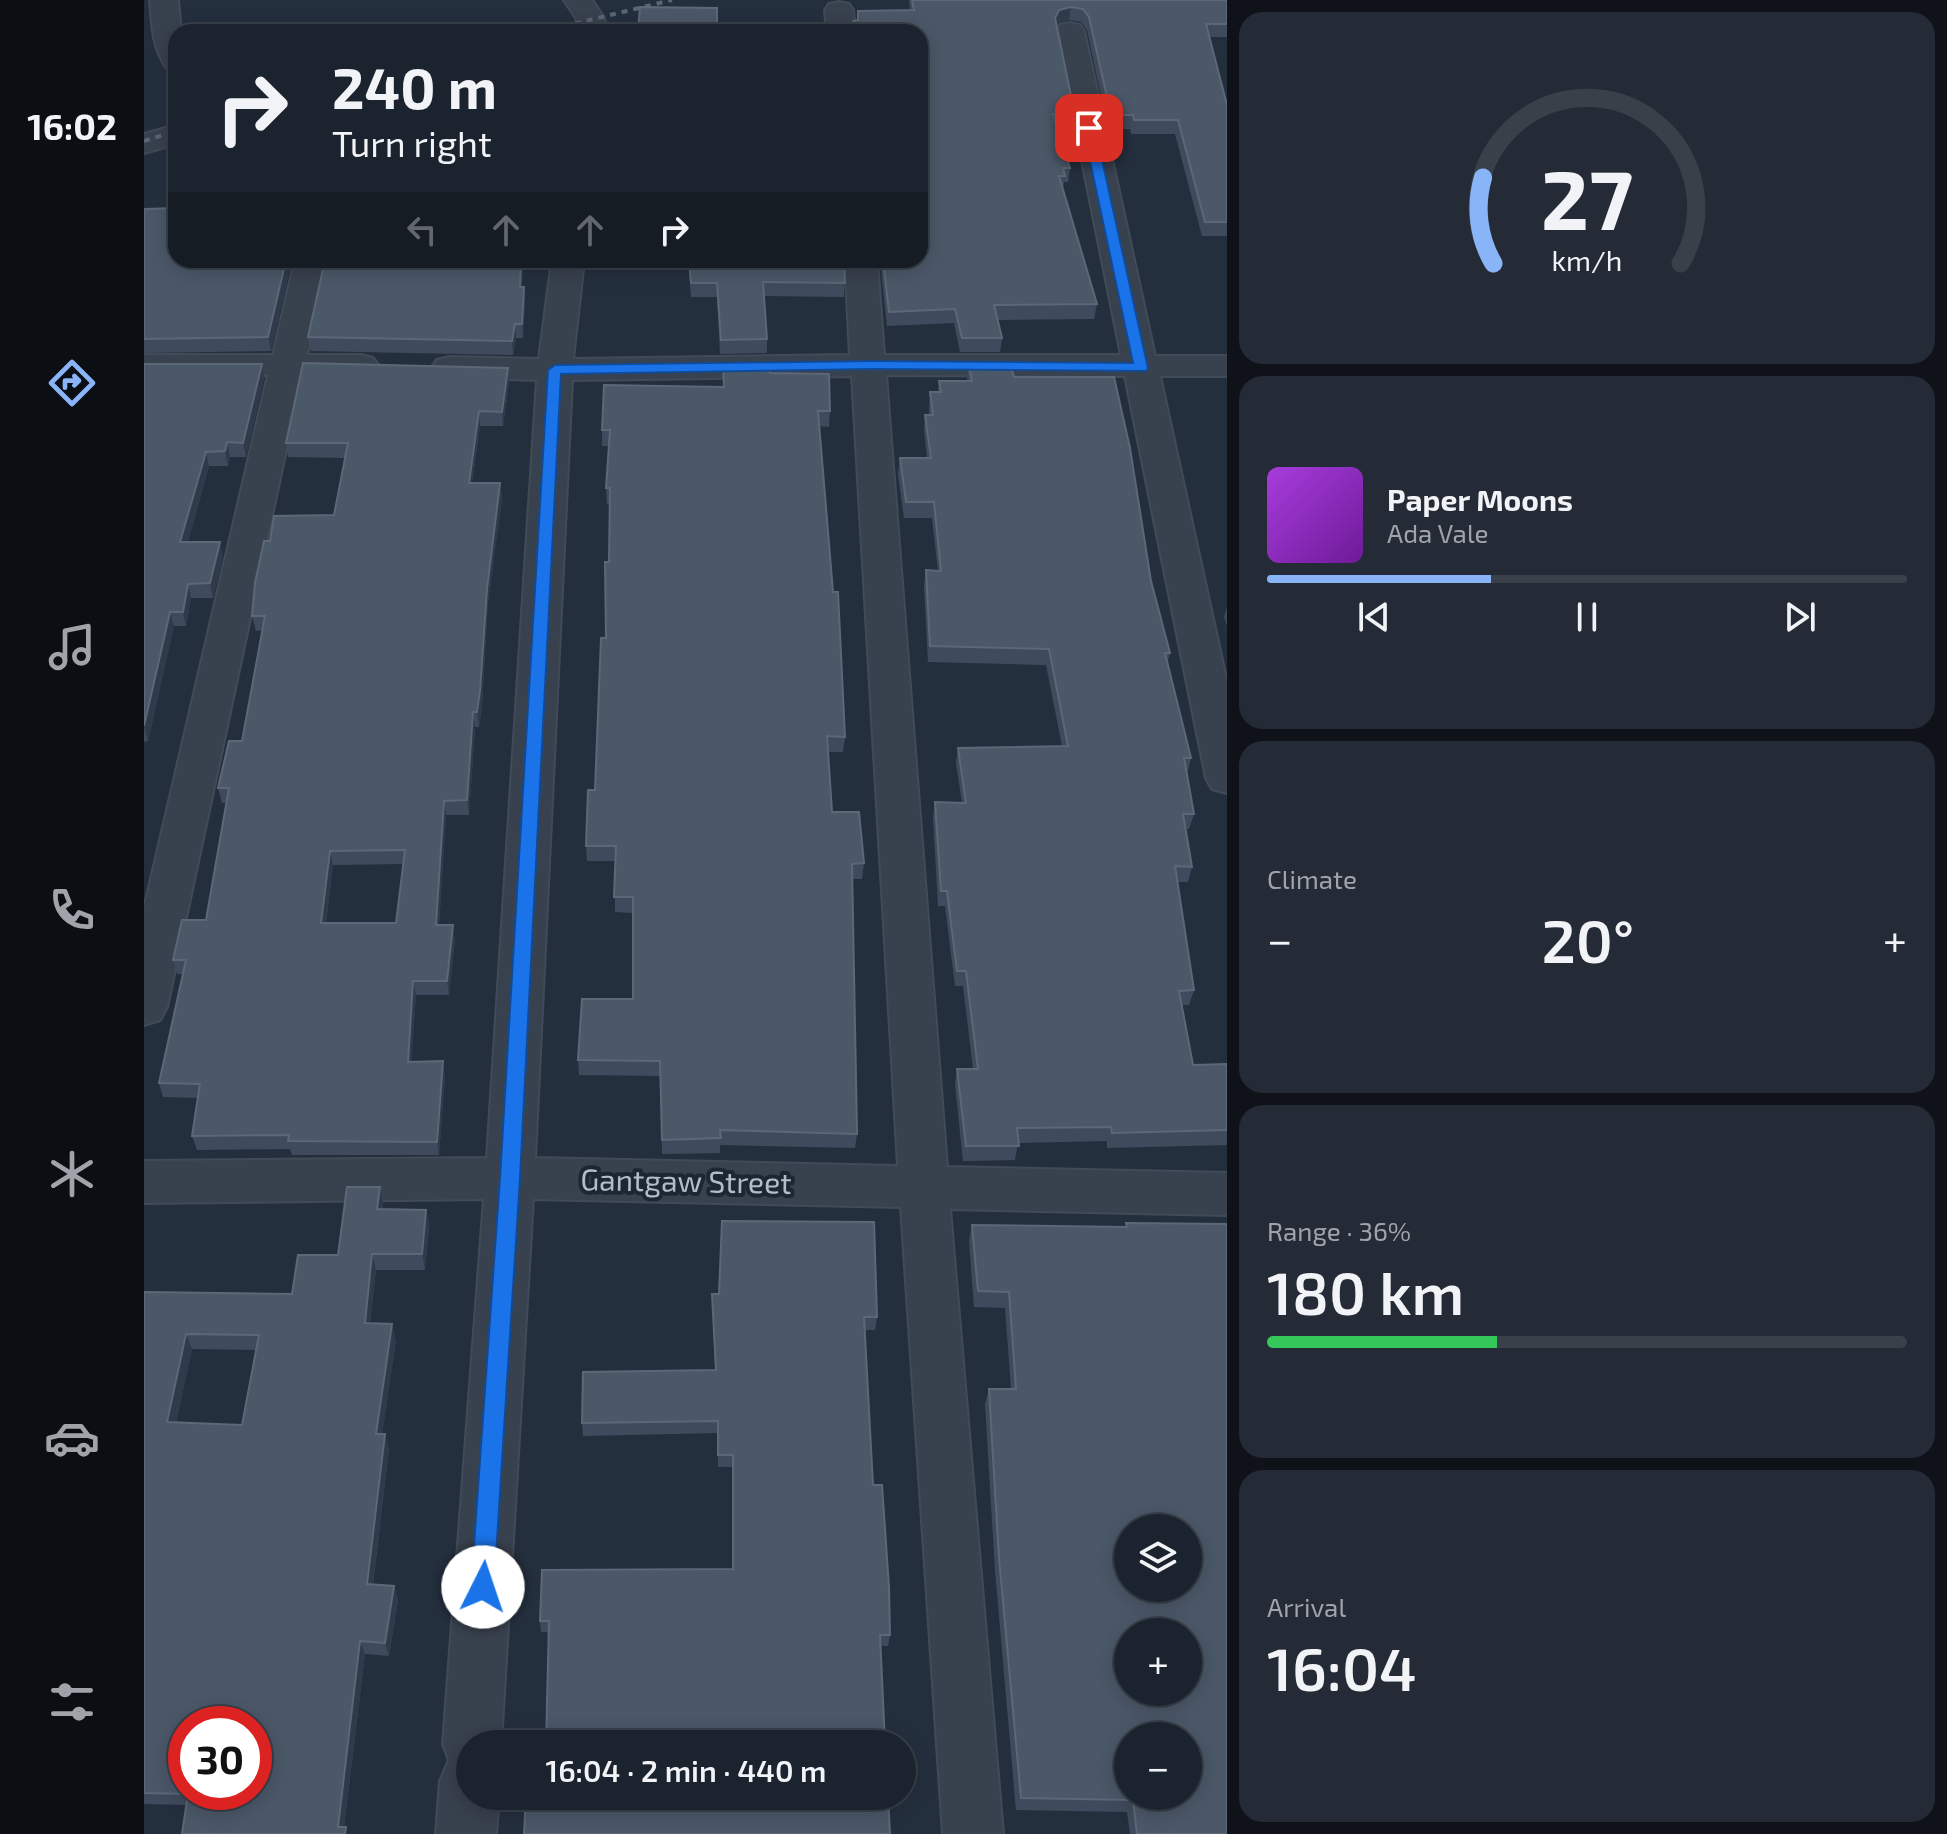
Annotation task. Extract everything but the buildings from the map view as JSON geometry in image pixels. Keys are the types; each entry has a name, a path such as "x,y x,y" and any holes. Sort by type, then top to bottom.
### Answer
{"street":[{"path":"164,0 168,38"},
{"path":"578,0 591,24"},
{"path":"1070,31 1227,778"},
{"path":"144,144 168,136"},
{"path":"144,1007 309,268"},
{"path":"473,1730 510,1178 555,370 567,268"},
{"path":"862,268 871,365 924,1189 973,1834"},
{"path":"144,365 287,364 555,370 871,365 1227,366"},
{"name":"Gantgaw Street","path":"144,1182 510,1178 1227,1194"},
{"path":"466,1834 468,1810"}],"railway":[{"path":"573,24 672,0"},
{"path":"144,141 168,134"}],"route":[{"path":"483,1587 510,1178 555,370 871,365 1141,368 1089,128"}]}
